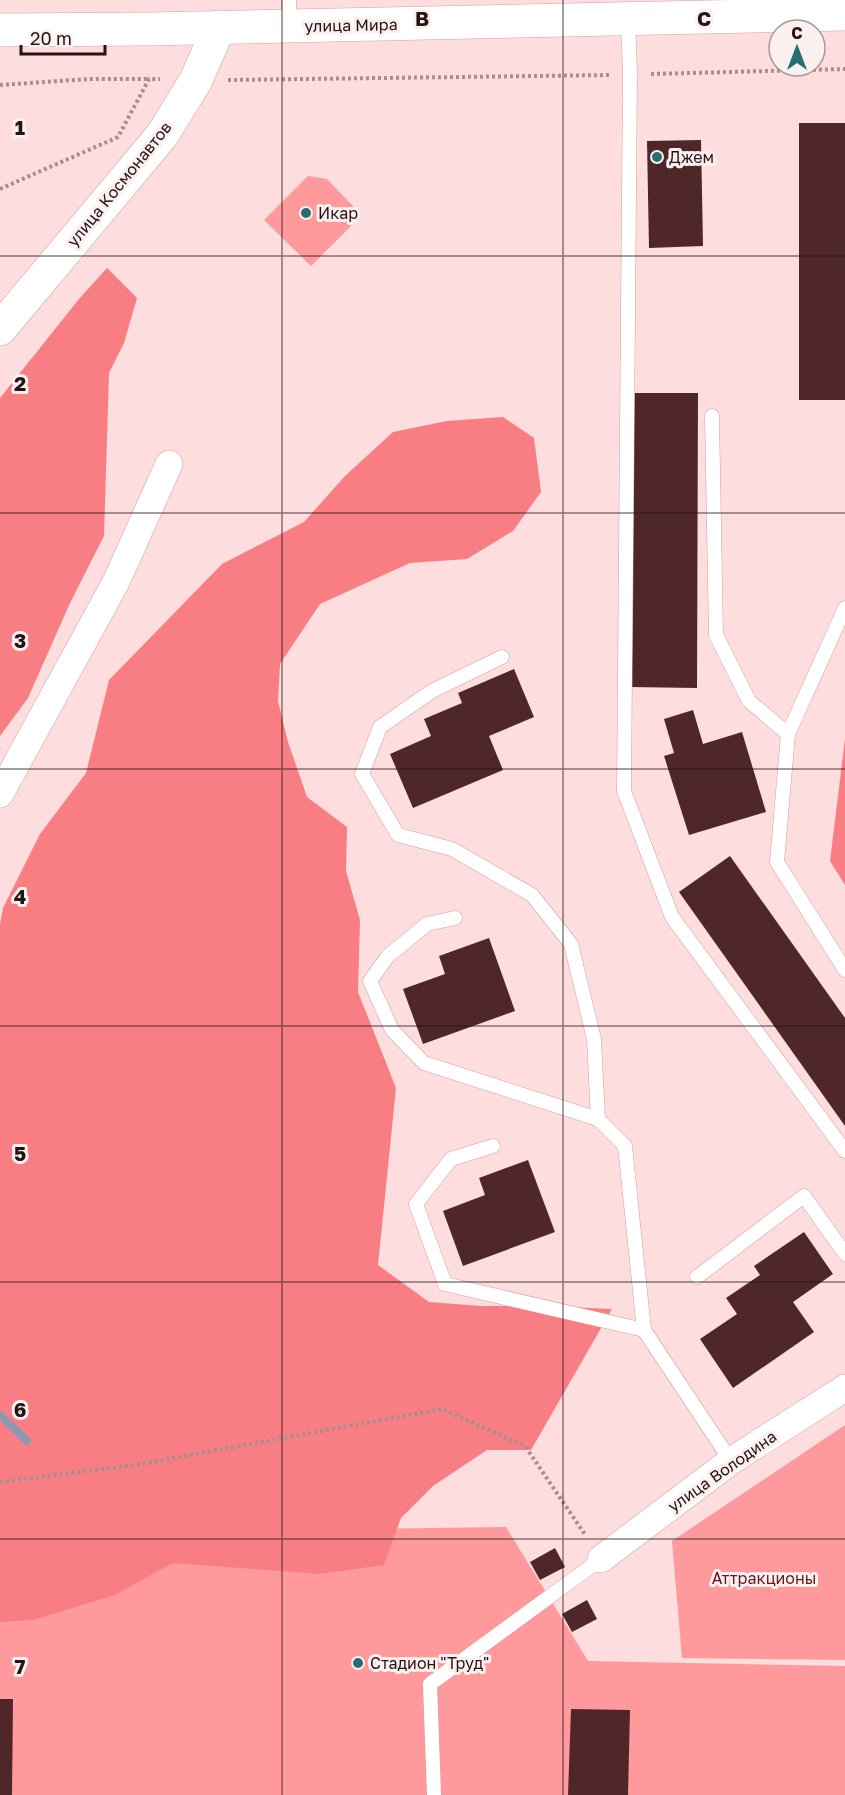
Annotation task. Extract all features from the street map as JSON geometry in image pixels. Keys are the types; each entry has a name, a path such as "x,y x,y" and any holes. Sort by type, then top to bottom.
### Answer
{"street":[{"name":"улица Мира","path":"0,30 219,27 289,13 563,10 628,18 845,14"},
{"name":"улица Космонавтов","path":"0,329 163,134 196,80 219,27"},
{"path":"0,794 116,582 169,464"},
{"name":"улица Володина","path":"602,1559 731,1461 845,1388"}],"lane":[{"path":"628,18 630,74 624,791 672,916 845,1151"},
{"path":"712,416 716,635 749,701 788,734"},
{"path":"845,608 788,734 777,862 845,970"},
{"path":"502,657 432,691 380,727 362,774 398,835 452,849 532,895 571,944 594,1039 598,1119"},
{"path":"455,918 427,924 388,956 370,981 392,1030 424,1063 598,1119 625,1146 644,1330 731,1461"},
{"path":"493,1146 451,1159 416,1204 446,1284 644,1330"},
{"path":"697,1277 804,1196 845,1254"},
{"path":"434,1795 430,1684 602,1559"}],"path":[{"path":"272,80 845,69"},
{"path":"0,85 89,78 149,79"},
{"path":"0,1482 135,1465 442,1409 525,1446 602,1559"}],"green space":[{"path":"308,176 327,179 353,206 351,226 311,266 264,220"},
{"name":"Аттракционы","path":"845,1425 845,1660 682,1658 672,1541"},
{"name":"Стадион \"Труд\"","path":"506,1527 588,1661 845,1666 845,1795 0,1795 0,1534"}],"shaded area":[{"path":"107,268 137,298 124,343 109,373 104,536 70,603 28,698 0,736 0,398 79,299"},
{"path":"503,417 534,438 541,492 513,531 467,559 410,563 320,604 280,664 278,701 288,742 307,797 347,827 346,871 360,920 358,992 396,1088 378,1265 429,1302 481,1306 612,1309 531,1450 487,1450 433,1486 401,1518 384,1565 319,1574 173,1563 115,1595 33,1620 0,1622 0,924 3,908 40,834 86,773 109,680 222,564 304,522 345,476 393,432 447,421"},
{"path":"845,739 845,885 830,861"}],"building":[{"path":"799,123 845,123 845,400 799,400"},
{"path":"701,140 703,246 649,248 647,141"},
{"path":"630,393 698,393 697,688 629,687"},
{"path":"514,669 534,717 489,736 503,770 413,808 390,754 431,736 424,719 462,703 458,693"},
{"path":"693,710 703,744 742,732 766,812 689,835 664,756 674,753 664,719"},
{"path":"730,856 845,1018 845,1126 679,892"},
{"path":"489,938 515,1011 423,1044 403,989 445,974 439,956"},
{"path":"528,1160 555,1232 463,1266 443,1211 485,1195 479,1178"},
{"path":"804,1232 833,1274 793,1302 814,1332 733,1388 700,1339 737,1314 726,1298 760,1275 754,1266"},
{"path":"555,1548 565,1567 540,1580 530,1562"},
{"path":"587,1600 597,1619 572,1632 562,1614"},
{"path":"0,1699 13,1699 12,1795 0,1795"},
{"path":"571,1709 630,1710 628,1795 568,1795"}],"waterway":[{"path":"0,1415 27,1441"}],"place":[{"name":"Джем","path":"657,157"},
{"name":"Икар","path":"306,213"},
{"name":"Стадион \"Труд\"","path":"358,1663"}]}
